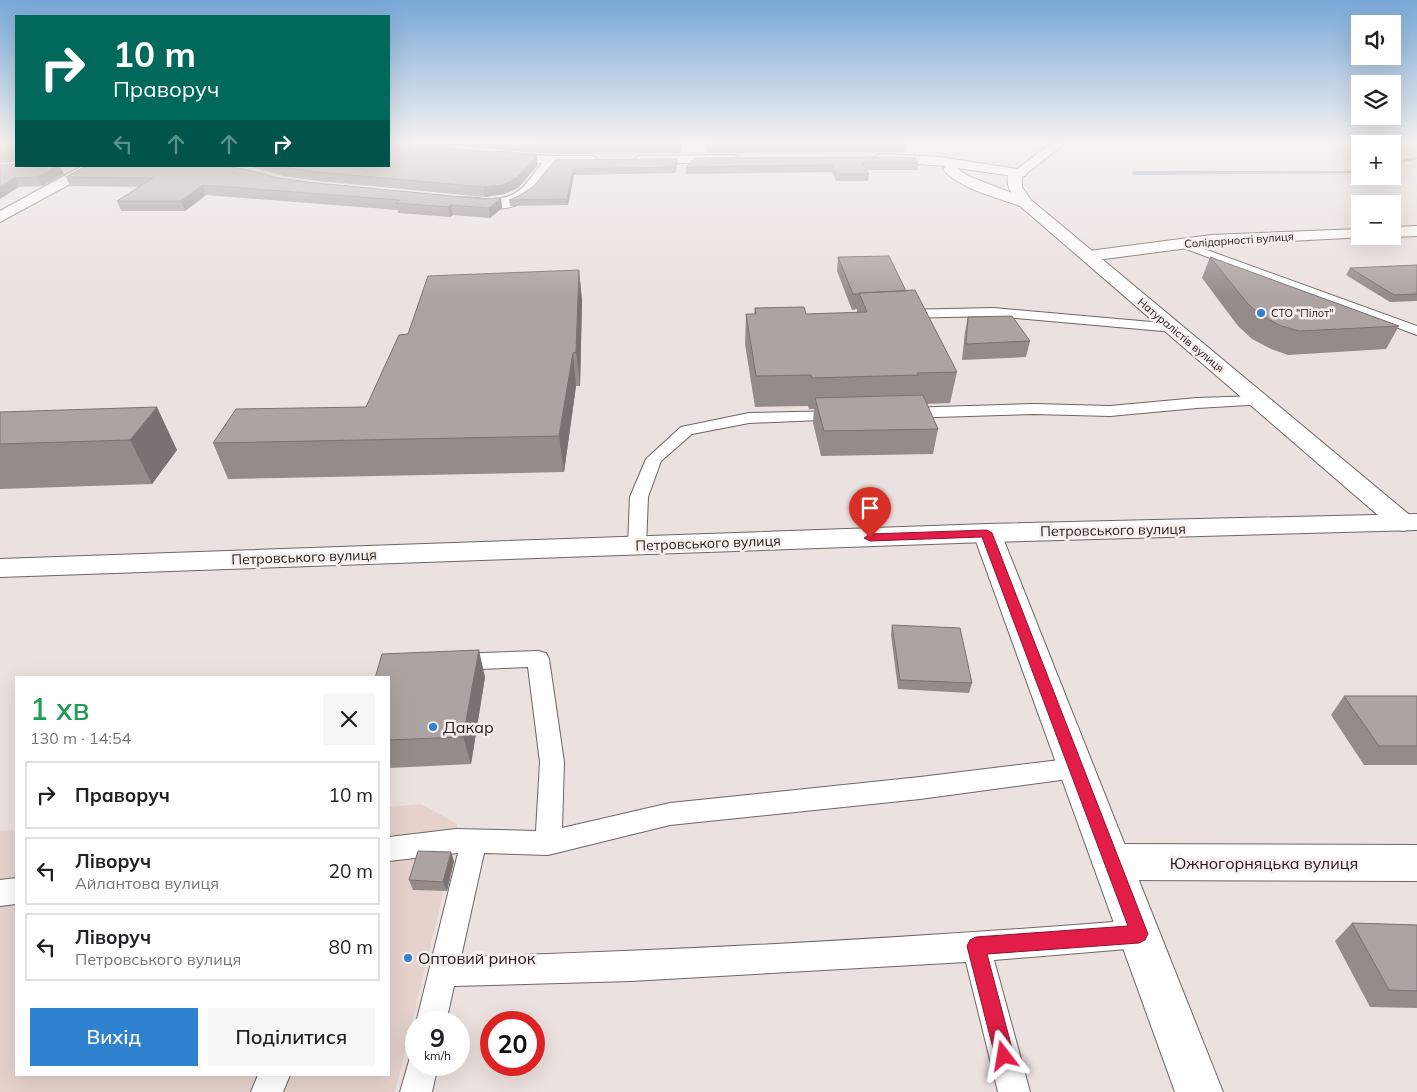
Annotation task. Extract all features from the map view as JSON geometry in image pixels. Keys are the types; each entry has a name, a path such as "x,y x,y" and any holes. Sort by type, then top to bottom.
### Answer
{"street":[{"path":"0,217 41,195"},
{"path":"452,200 504,203 524,195"},
{"path":"1004,195 1025,203"},
{"name":"Натуралістів вулиця","path":"1020,195 1025,203 1260,401 1410,522"},
{"path":"1401,232 1417,232"},
{"name":"Солідарності вулиця","path":"1089,256 1211,240 1351,234"},
{"name":"Петровського вулиця","path":"0,568 987,533 1410,522"},
{"path":"987,533 1199,1092"},
{"name":"Южногорняцька вулиця","path":"1112,862 1417,863"}],"lane":[{"path":"1182,244 1417,331"},
{"path":"892,314 994,312 1174,328"},
{"path":"886,414 1034,409 1110,411 1260,401"},
{"path":"637,546 639,497 654,459 687,430 749,418 859,415"},
{"path":"437,663 538,659 552,762 548,842"},
{"path":"390,849 456,841 548,842 670,814 920,788 1076,768"},
{"path":"434,1011 474,841"},
{"path":"0,893 15,891"},
{"path":"443,972 630,966 976,946 1139,934"},
{"path":"976,946 1014,1092"},
{"path":"267,1092 274,1076"},
{"path":"416,1092 420,1076"}],"shaded area":[{"name":"Оптовий ринок","path":"421,804 457,824 456,841 415,1011 405,1011 405,1051 395,1092 0,1092 0,831 15,830 15,1076 390,1076 390,807"}],"building":[{"path":"126,195 189,195 181,201 117,201"},
{"path":"334,195 441,195 483,199 501,198 489,208 396,203 400,200"},
{"path":"568,195 567,199 509,200 519,196"},
{"path":"889,256 906,291 853,294 838,257"},
{"path":"1210,257 1399,326 1299,331 1281,326 1262,316 1248,304"},
{"path":"1417,265 1417,294 1394,295 1350,268"},
{"path":"579,270 576,352 573,353 559,436 213,443 236,409 366,407 399,335 408,334 428,276"},
{"path":"915,290 957,372 812,378 811,375 756,376 746,314 756,314 755,308 804,307 806,314 867,312 859,293"},
{"path":"1012,316 1030,341 966,344 968,317"},
{"path":"923,395 938,429 824,431 815,398"},
{"path":"157,407 130,440 0,444 0,412"},
{"path":"892,625 960,628 972,683 900,680"},
{"path":"479,650 463,737 390,740 390,676 376,676 382,654"},
{"path":"1344,696 1417,696 1417,746 1379,746"},
{"path":"418,851 451,852 443,882 409,880"},
{"path":"1352,923 1417,925 1417,991 1389,990"}],"place":[{"name":"СТО \"Пілот\"","path":"1261,313"},
{"name":"Дакар","path":"433,727"},
{"name":"Оптовий ринок","path":"408,958"}],"route":[{"path":"870,538 987,533 1139,934 976,946 1004,1056"}]}
